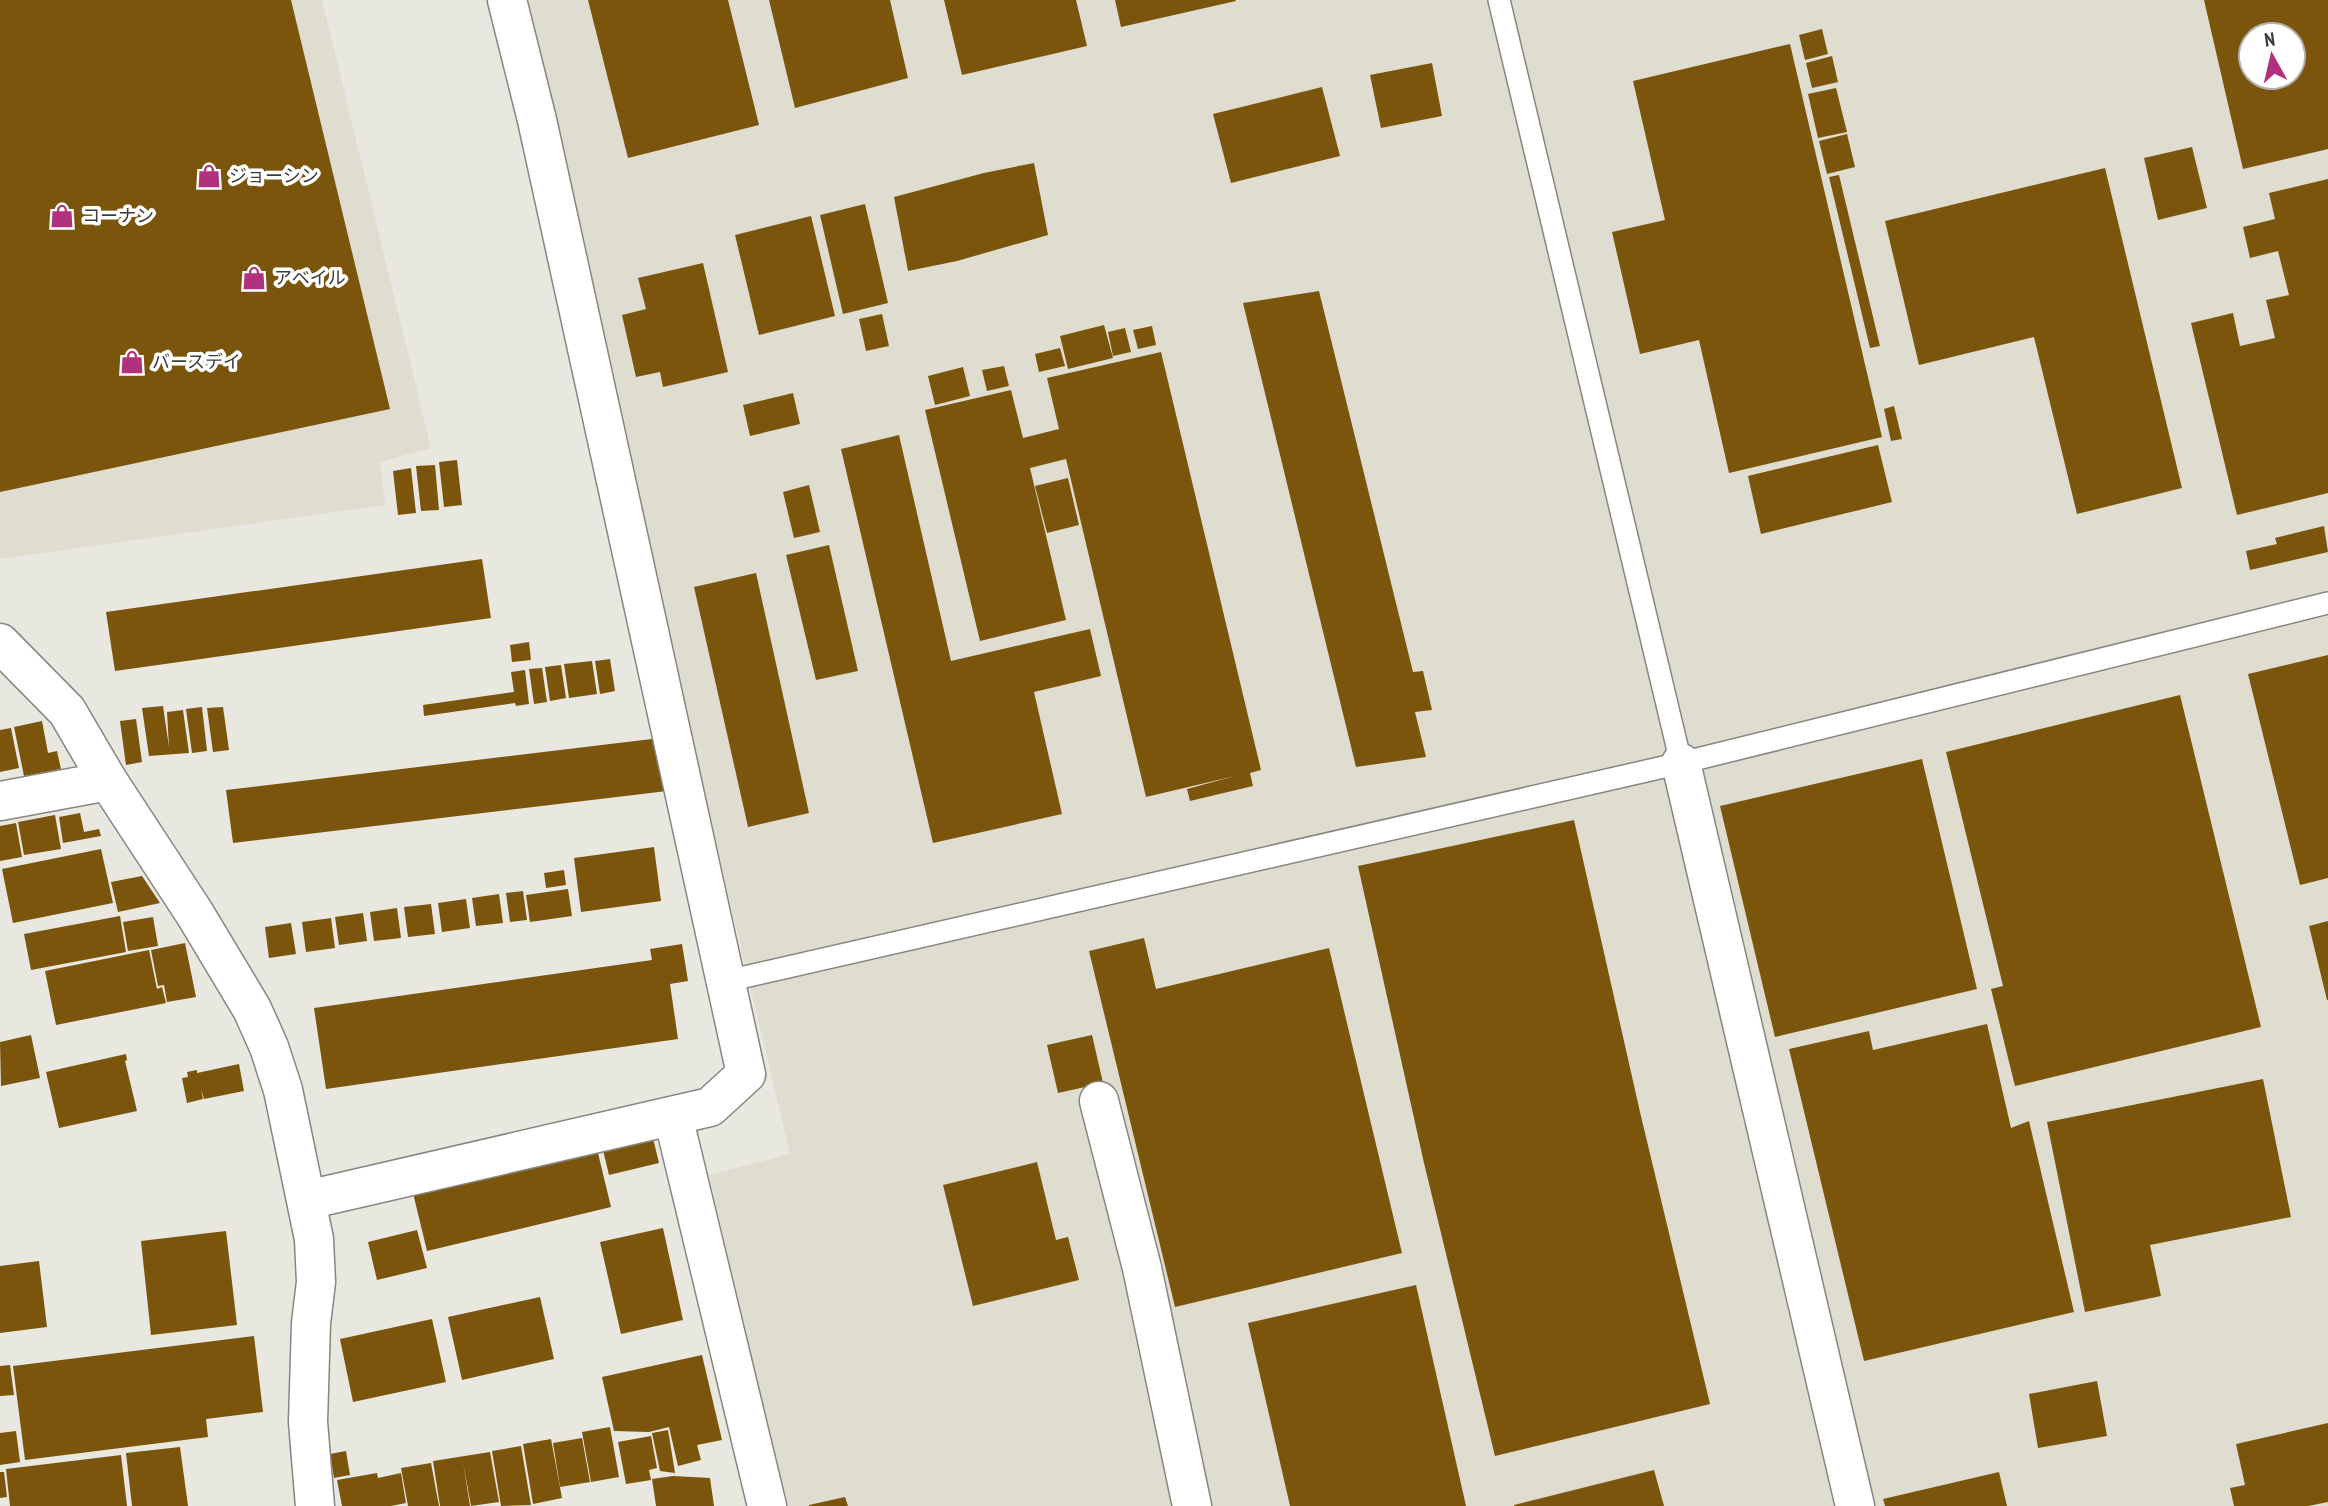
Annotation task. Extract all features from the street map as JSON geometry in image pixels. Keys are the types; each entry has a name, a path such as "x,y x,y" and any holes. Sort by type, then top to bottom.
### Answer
{"street":[{"path":"307,1200 710,1107 746,1074 537,120 507,0"},
{"path":"0,643 67,711 108,780 195,914 252,1009 269,1047 283,1090 314,1239 316,1282 307,1422 315,1506"},
{"path":"1681,763 1855,1506"},
{"path":"0,801 108,780"},
{"path":"1099,1101 1142,1268 1192,1506"},
{"path":"673,1116 767,1506"}],"lane":[{"path":"1499,0 1681,763"},
{"path":"727,981 1681,763 2328,603"}],"shaded area":[{"path":"0,0 322,0 431,448 380,462 385,505 0,559"},
{"path":"516,0 2328,0 2328,1506 787,1506 709,1175 790,1154"}],"building":[{"path":"0,0 291,0 390,409 0,492"},
{"path":"588,0 728,0 759,125 628,158"},
{"path":"769,0 890,0 908,78 795,108"},
{"path":"944,0 1076,0 1087,46 962,75"},
{"path":"1115,0 1235,0 1236,1 1121,27"},
{"path":"2204,0 2328,0 2328,149 2243,169"},
{"path":"1822,29 1828,54 1805,60 1799,35"},
{"path":"1790,44 1882,437 1729,473 1699,340 1640,354 1612,232 1665,220 1633,81"},
{"path":"1832,56 1838,82 1812,88 1806,63"},
{"path":"1432,63 1442,116 1381,128 1370,75"},
{"path":"1322,87 1340,156 1231,183 1213,114"},
{"path":"1836,88 1847,132 1818,138 1808,94"},
{"path":"1847,134 1855,167 1827,174 1819,141"},
{"path":"2192,147 2207,208 2158,220 2144,158"},
{"path":"1034,163 1048,235 957,261 908,271 894,197"},
{"path":"2105,168 2182,488 2077,514 2034,337 1919,365 1885,221"},
{"path":"1839,175 1880,346 1870,348 1829,177"},
{"path":"2328,179 2328,493 2237,515 2191,323 2233,313 2240,346 2275,338 2266,300 2289,295 2278,251 2250,258 2243,227 2275,219 2269,193"},
{"path":"865,204 888,303 843,314 820,215"},
{"path":"811,216 835,316 759,335 735,235"},
{"path":"703,263 728,372 663,387 660,372 636,377 622,315 646,309 638,278"},
{"path":"1319,291 1413,672 1423,671 1432,710 1415,712 1426,757 1356,767 1243,303"},
{"path":"882,314 889,346 866,351 859,319"},
{"path":"1104,325 1113,358 1068,369 1060,336"},
{"path":"1152,326 1156,345 1138,349 1133,330"},
{"path":"1125,328 1131,352 1113,356 1108,332"},
{"path":"1060,348 1065,366 1039,372 1035,354"},
{"path":"1161,352 1261,770 1250,773 1253,786 1190,801 1187,789 1235,776 1146,797 1066,459 1030,468 1066,620 980,641 925,410 1011,390 1023,438 1059,429 1047,378"},
{"path":"1004,366 1009,386 987,391 982,370"},
{"path":"963,367 970,396 935,405 928,376"},
{"path":"793,393 800,424 750,436 743,405"},
{"path":"1894,406 1902,439 1891,441 1884,409"},
{"path":"899,435 951,661 1090,629 1101,676 1034,692 1062,814 933,843 841,449"},
{"path":"1878,445 1892,502 1761,534 1748,476"},
{"path":"457,460 462,505 444,507 439,462"},
{"path":"435,465 439,510 421,511 416,466"},
{"path":"411,468 416,513 398,515 393,471"},
{"path":"1068,478 1079,525 1047,533 1035,486"},
{"path":"809,485 820,532 794,538 783,492"},
{"path":"2324,526 2328,552 2250,570 2246,551 2277,544 2275,538"},
{"path":"829,545 858,671 816,680 786,555"},
{"path":"482,559 491,618 115,671 106,612"},
{"path":"756,573 809,813 748,827 694,587"},
{"path":"529,642 531,660 512,662 510,645"},
{"path":"2328,655 2328,878 2300,885 2248,674"},
{"path":"610,659 615,691 600,694 595,661"},
{"path":"592,661 597,694 569,698 564,664"},
{"path":"561,665 566,698 550,701 545,667"},
{"path":"542,668 547,702 534,704 529,669"},
{"path":"525,670 529,704 516,706 515,703 424,716 423,705 514,692 511,672"},
{"path":"2180,695 2261,1027 2015,1086 1991,989 2003,986 1946,752"},
{"path":"163,706 169,747 167,712 183,710 189,753 149,756 142,708"},
{"path":"202,707 207,751 192,753 186,709"},
{"path":"223,707 229,750 213,752 207,708"},
{"path":"136,719 142,762 126,765 120,721"},
{"path":"42,721 48,753 57,751 61,769 24,776 14,727"},
{"path":"11,728 19,768 0,772 0,730"},
{"path":"660,738 667,791 233,843 226,790"},
{"path":"1922,759 1977,989 1775,1037 1720,806"},
{"path":"80,813 84,832 99,829 101,836 63,843 59,817"},
{"path":"55,815 61,849 24,855 18,822"},
{"path":"1574,820 1710,1404 1495,1456 1424,1163 1358,866"},
{"path":"16,823 22,857 0,861 0,826"},
{"path":"654,847 661,901 581,912 574,858"},
{"path":"101,849 113,903 13,923 2,869"},
{"path":"564,870 566,885 546,888 544,873"},
{"path":"142,876 160,903 118,912 111,882"},
{"path":"568,889 572,916 530,922 526,895"},
{"path":"523,891 527,920 510,922 506,893"},
{"path":"499,894 503,923 476,926 472,898"},
{"path":"466,899 470,928 442,932 438,903"},
{"path":"431,904 435,934 408,937 404,907"},
{"path":"397,908 401,938 374,941 370,912"},
{"path":"363,913 367,941 339,945 335,917"},
{"path":"120,916 126,952 31,970 24,934"},
{"path":"153,917 158,946 128,951 123,922"},
{"path":"331,918 335,948 306,952 302,922"},
{"path":"2328,921 2328,1000 2327,1000 2309,926"},
{"path":"291,923 296,954 269,958 265,927"},
{"path":"1144,938 1156,989 1329,948 1402,1253 1175,1307 1089,951"},
{"path":"185,943 196,997 167,1002 164,985 158,986 151,950"},
{"path":"682,944 688,981 670,984 678,1039 326,1089 314,1008 652,960 650,949"},
{"path":"149,950 157,989 162,987 166,1003 56,1025 45,971"},
{"path":"1987,1024 2011,1128 2029,1121 2074,1312 1864,1361 1789,1049 1869,1031 1873,1050"},
{"path":"31,1035 40,1078 1,1086 0,1042"},
{"path":"1092,1035 1103,1083 1058,1093 1047,1045"},
{"path":"126,1054 125,1061 137,1111 59,1128 46,1072"},
{"path":"239,1064 244,1091 204,1099 201,1089 203,1099 187,1103 182,1078 188,1077 187,1072 197,1070 197,1073"},
{"path":"2263,1079 2291,1217 2150,1245 2161,1296 2085,1312 2047,1122"},
{"path":"652,1134 659,1163 609,1175 602,1146"},
{"path":"597,1149 611,1207 427,1251 413,1193"},
{"path":"1037,1162 1056,1240 1068,1237 1079,1280 973,1306 943,1185"},
{"path":"663,1228 683,1320 621,1334 600,1242"},
{"path":"417,1230 427,1268 377,1280 368,1242"},
{"path":"226,1231 237,1325 151,1335 141,1241"},
{"path":"39,1261 47,1327 0,1333 0,1266"},
{"path":"1416,1285 1466,1506 1290,1506 1248,1323"},
{"path":"540,1297 554,1359 462,1380 448,1317"},
{"path":"432,1319 446,1382 353,1402 340,1339"},
{"path":"254,1336 263,1412 206,1419 208,1437 25,1460 13,1366"},
{"path":"702,1355 722,1440 697,1445 701,1460 678,1466 669,1427 649,1432 614,1431 602,1377"},
{"path":"10,1365 14,1395 0,1396 0,1366"},
{"path":"2097,1381 2107,1436 2038,1448 2029,1394"},
{"path":"2328,1423 2328,1502 2308,1506 2234,1506 2230,1488 2245,1485 2236,1444"},
{"path":"610,1427 619,1477 591,1482 582,1432"},
{"path":"668,1430 675,1473 660,1471 652,1433"},
{"path":"16,1431 20,1462 0,1465 0,1433"},
{"path":"651,1436 657,1468 649,1470 651,1480 626,1484 618,1442"},
{"path":"582,1438 590,1482 560,1487 553,1443"},
{"path":"551,1439 562,1498 533,1504 523,1444"},
{"path":"521,1446 531,1505 501,1506 492,1451"},
{"path":"180,1447 188,1506 132,1506 126,1453"},
{"path":"346,1451 350,1475 334,1478 330,1454"},
{"path":"490,1452 499,1502 471,1506 463,1462 470,1506 440,1506 433,1461"},
{"path":"121,1455 127,1506 10,1506 6,1469"},
{"path":"431,1463 439,1506 408,1506 401,1468"},
{"path":"1654,1470 1664,1506 1514,1506 1514,1505"},
{"path":"0,1472 4,1472 7,1497 0,1498"},
{"path":"1999,1472 2007,1506 1885,1506 1883,1499"},
{"path":"377,1473 378,1478 401,1473 406,1503 391,1506 342,1506 337,1480"},
{"path":"673,1476 710,1478 714,1506 656,1506 652,1479"},
{"path":"845,1497 848,1506 809,1506 809,1505"}],"place":[{"name":"ジョーシン","path":"209,176"},
{"name":"コーナン","path":"62,216"},
{"name":"アベイル","path":"254,278"},
{"name":"バースデイ","path":"132,362"}]}
